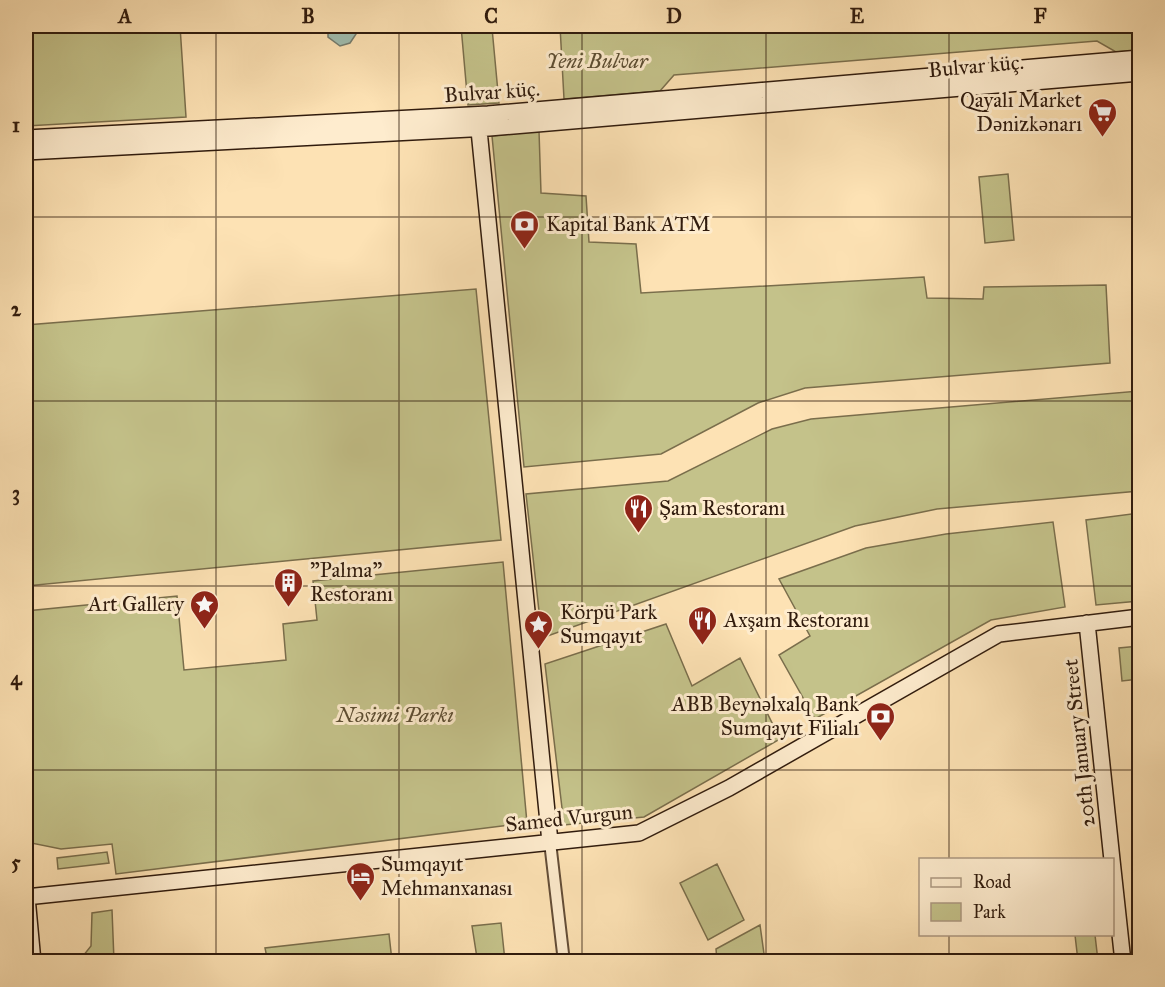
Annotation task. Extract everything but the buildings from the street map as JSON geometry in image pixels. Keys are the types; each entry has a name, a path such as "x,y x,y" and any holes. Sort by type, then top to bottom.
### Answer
{"street":[{"name":"Bulvar küç.","path":"26,152 478,122 650,108 1006,77 1140,58"},
{"name":"Bulvar küç.","path":"1006,77 1140,73"},
{"name":"Bulvar küç.","path":"26,138 478,122"},
{"path":"478,122 564,962"},
{"name":"Samed Vurgun","path":"26,897 628,835 649,830 729,788 982,642 1015,631 1140,617"},
{"name":"20th January Street","path":"1087,622 1112,858"},
{"name":"20th January Street","path":"1114,879 1123,962"},
{"path":"26,897 33,962"}],"green space":[{"path":"26,26 180,26 186,117 26,126"},
{"name":"Yeni Bulvar","path":"461,26 513,26 492,28 499,103 468,105"},
{"name":"Yeni Bulvar","path":"560,26 1139,26 1140,50 1116,52 1097,41 674,75 660,91 564,99"},
{"path":"539,131 541,193 586,196 589,242 636,244 641,293 924,277 927,298 983,299 984,287 1106,285 1110,363 805,388 758,403 661,454 524,467 492,136"},
{"path":"1008,174 1014,240 985,243 979,177"},
{"path":"476,289 501,540 26,586 26,325"},
{"path":"1139,391 1139,491 937,509 855,526 542,638 526,494 668,481 772,429 811,419"},
{"path":"1139,513 1139,601 1096,605 1086,520"},
{"path":"1053,522 1065,607 991,620 815,719 779,655 810,636 779,579 866,548 946,534"},
{"name":"Nəsimi Parkı","path":"503,562 527,823 116,874 112,844 61,849 26,842 26,611 177,596 184,670 286,660 283,624 317,620 313,581"},
{"path":"666,624 692,686 740,658 780,739 644,817 564,825 545,664"},
{"path":"1139,646 1139,679 1122,681 1119,648"},
{"path":"107,852 109,863 58,869 57,858"},
{"path":"717,864 744,920 708,940 680,883"},
{"path":"112,910 114,961 79,961 91,946 92,913"},
{"path":"501,923 505,961 464,961 477,958 472,926"},
{"path":"760,925 765,961 717,961 716,949"},
{"path":"389,934 392,961 276,962 276,957 267,958 265,948"},
{"path":"1075,936 1095,936 1098,961 1078,961"}],"shaded area":[{"path":"328,26 355,26 356,34 350,43 340,46 328,37"}],"place":[{"name":"Qayalı Market Dənizkənarı","path":"1103,138"},
{"name":"Kapital Bank ATM","path":"525,250"},
{"name":"Şam Restoranı","path":"638,534"},
{"name":"\"Palma\" Restoranı","path":"289,608"},
{"name":"Art Gallery","path":"205,630"},
{"name":"Axşam Restoranı","path":"703,646"},
{"name":"Körpü Park Sumqayıt","path":"539,650"},
{"name":"ABB Beynəlxalq Bank Sumqayıt Filialı","path":"880,742"},
{"name":"Sumqayıt Mehmanxanası","path":"360,902"}]}
